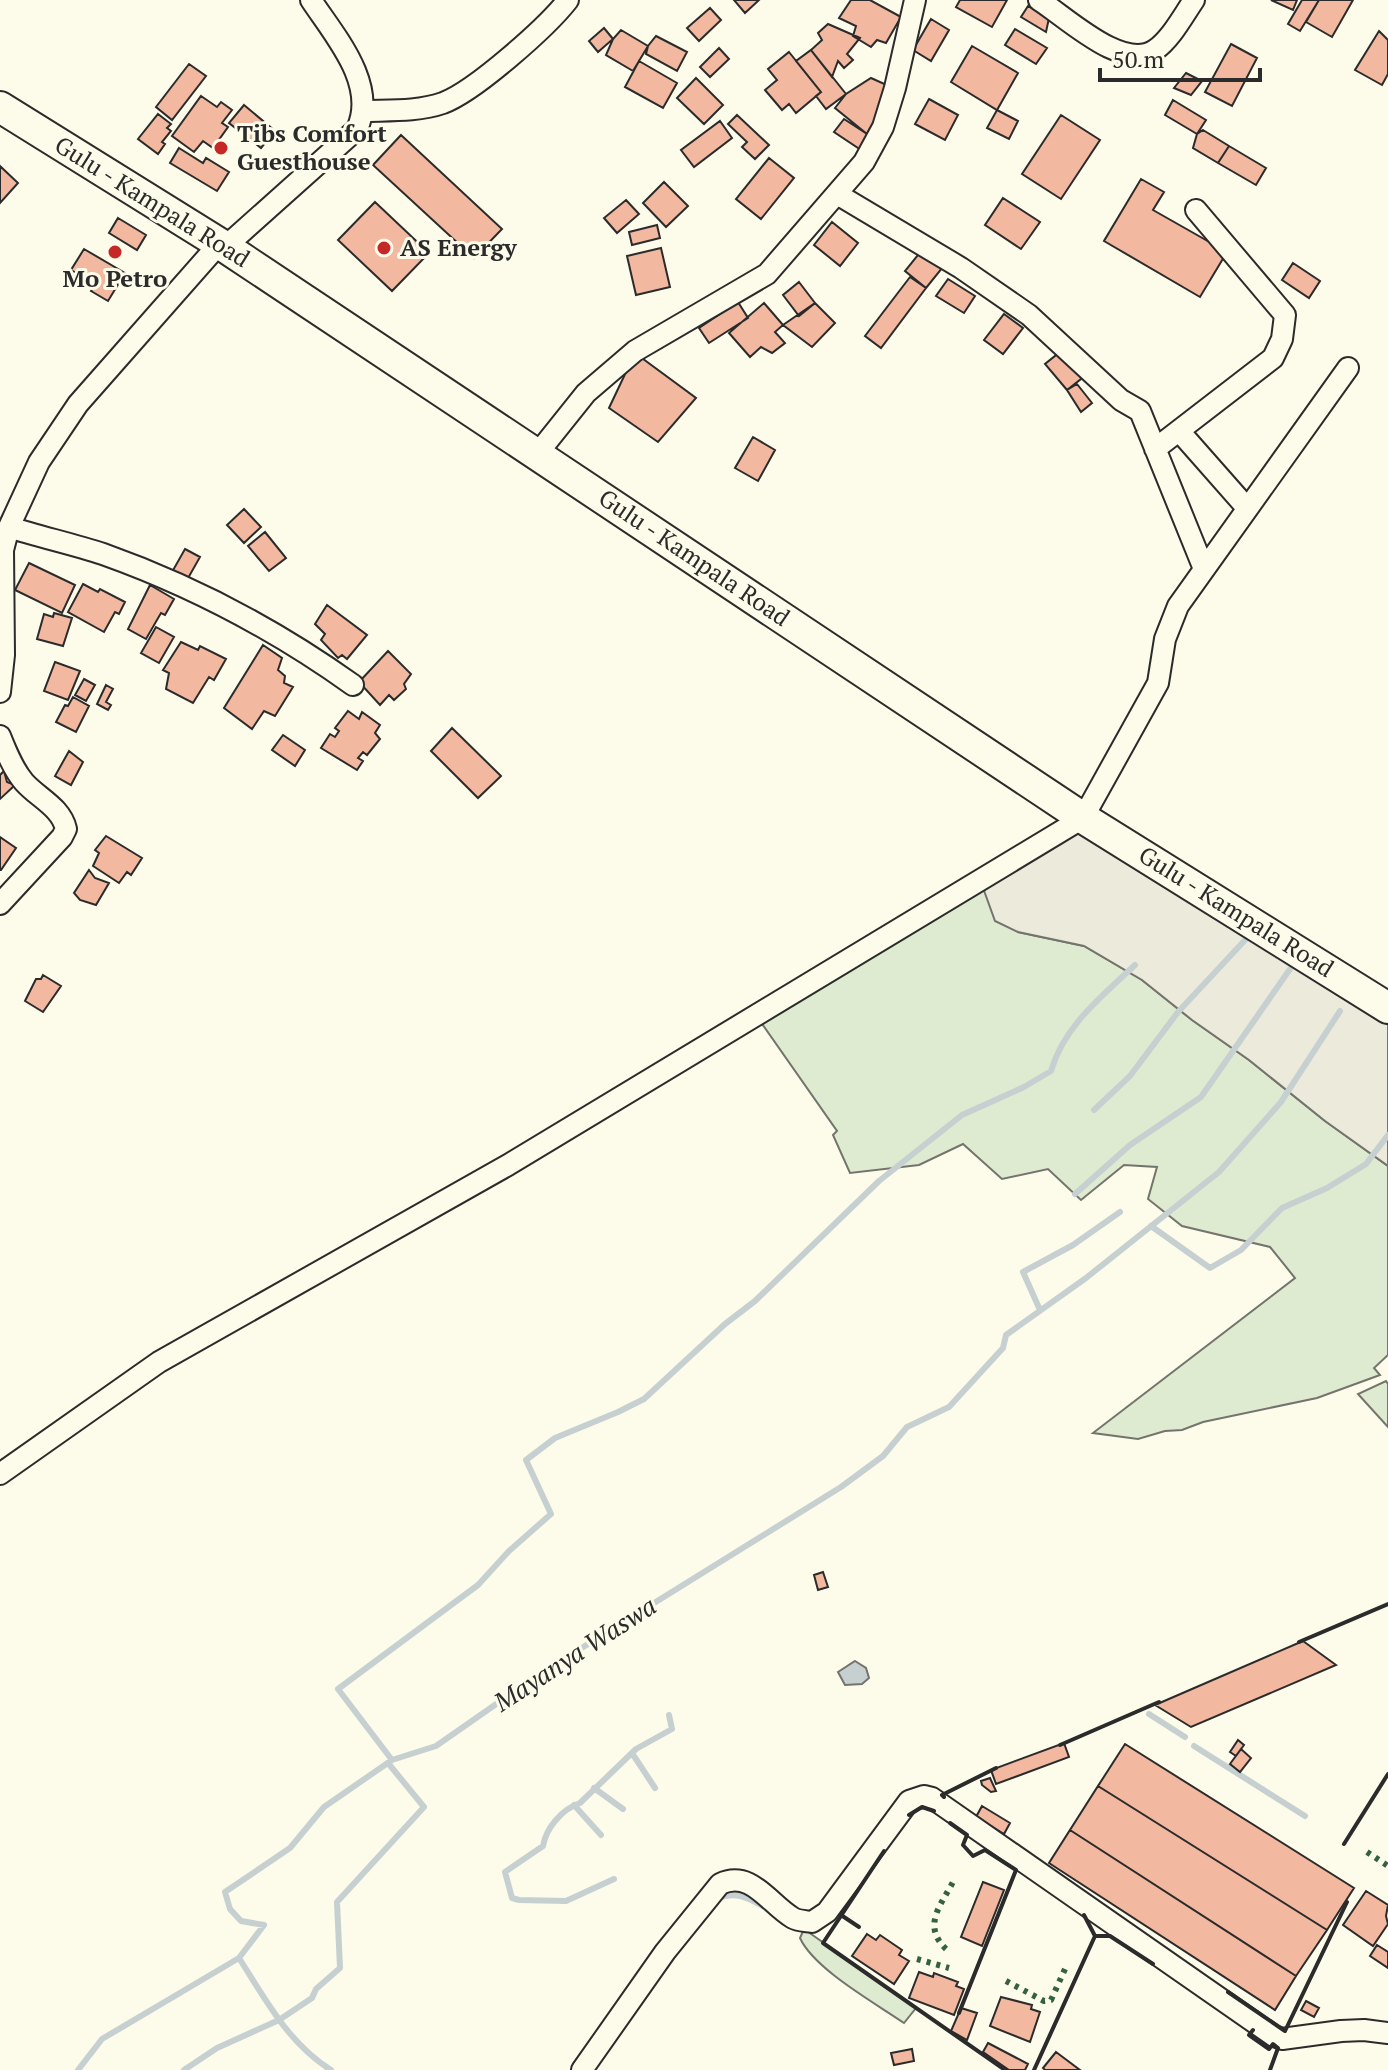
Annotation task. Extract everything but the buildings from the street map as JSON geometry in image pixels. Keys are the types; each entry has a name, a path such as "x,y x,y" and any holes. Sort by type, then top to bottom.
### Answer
{"main road":[{"name":"Gulu - Kampala Road","path":"3,115 222,246 538,453 1083,818 1388,1008"}],"street":[{"path":"0,692 4,639 2,551 9,527 39,462 78,404 222,246 357,129 362,111 358,81 347,56 311,0"},
{"path":"362,111 415,110 455,97 503,62 568,0"},
{"path":"538,453 586,393 635,351 767,274 864,162 883,127 915,0"},
{"path":"1039,0 1111,49 1128,55 1154,51 1194,0"},
{"path":"837,194 961,268 1029,315 1121,400 1140,411 1204,569"},
{"path":"1155,449 1273,358 1282,339 1285,315 1196,210"},
{"path":"1,1470 159,1362 508,1165 1083,818 1158,683 1165,639 1178,606 1348,368"},
{"path":"1180,432 1247,508"},
{"path":"9,527 100,553 236,611 310,654 353,685"},
{"path":"0,736 24,782 50,804 65,822 66,829 0,904"},
{"path":"582,2070 665,1952 720,1884 728,1880 742,1881 758,1888 793,1918 812,1922 827,1912 909,1801 924,1796 932,1798 1274,2036 1282,2039 1364,2030 1388,2033"}],"green space":[{"path":"982,885 1018,932 1084,946 1142,980 1388,1166 1388,1355 1374,1368 1380,1375 1317,1398 1138,1439 1093,1433 1295,1278 1270,1247 1182,1226 1148,1199 1157,1167 1124,1165 1081,1200 1048,1169 1002,1179 963,1144 919,1165 850,1173 833,1135 837,1131 760,1021"},
{"path":"1386,1381 1388,1384 1388,1427 1358,1394"},
{"path":"804,1929 916,2008 904,2023 846,1985 818,1962 800,1938"}],"shaded area":[{"path":"1087,821 1388,1020 1388,1166 1142,980 1084,946 1018,932 995,921 982,885"},
{"path":"855,1661 866,1668 869,1678 862,1684 845,1685 838,1672"}],"waterway":[{"path":"1094,1110 1130,1076 1178,1012 1246,939"},
{"path":"392,1760 338,1689 478,1585 509,1551 551,1514 526,1460 555,1438 644,1399 725,1324 755,1301 879,1181 962,1115 1051,1071 1075,1026 1097,1000 1135,965"},
{"path":"1075,1194 1130,1145 1201,1097 1290,969"},
{"name":"Mayanya Waswa","path":"78,2070 102,2039 239,1958 264,1925 241,1921 230,1909 225,1892 290,1848 324,1807 392,1760 436,1746 535,1677 841,1487 883,1456 907,1427 949,1407 1003,1348 1006,1335 1086,1278 1219,1172 1281,1102 1340,1011"},
{"name":"Mayanya Waswa","path":"1151,1226 1210,1268 1241,1250 1282,1208 1327,1188 1366,1164 1388,1135"},
{"path":"1040,1310 1023,1272 1073,1245 1120,1212"},
{"path":"1149,1714 1185,1737"},
{"path":"614,1879 566,1901 519,1900 512,1898 505,1872 543,1846 556,1820 580,1803 636,1749 672,1729 669,1715"},
{"path":"1194,1746 1305,1816"},
{"path":"632,1753 655,1788"},
{"path":"184,2070 217,2048 279,2020 312,1998 316,1989 340,1968 337,1902 424,1807 388,1763"},
{"path":"594,1788 623,1809"},
{"path":"574,1805 601,1835"},
{"path":"718,1898 738,1896 770,1910"},
{"path":"239,1958 290,2034 331,2070"}],"hedge":[{"path":"1367,1852 1388,1866"},
{"path":"946,1949 939,1940 934,1923 954,1880"},
{"path":"917,1959 949,1968"},
{"path":"1006,1981 1044,2001 1051,2000 1065,1969"}],"wall":[{"path":"1299,1642 1388,1604"},
{"path":"1060,1745 1159,1702"},
{"path":"944,1797 942,1795 996,1768"},
{"path":"1344,1844 1388,1774"},
{"path":"909,1815 922,1807 934,1811"},
{"path":"950,1823 967,1835 963,1845 973,1856 985,1850 1016,1870 959,2013"},
{"path":"884,1851 823,1943 1005,2070"},
{"path":"1228,1992 1285,2031 1347,1902"},
{"path":"841,1915 859,1927"},
{"path":"1084,1915 1095,1936"},
{"path":"1034,2070 1095,1936 1110,1936 1153,1964"},
{"path":"1253,2030 1249,2035 1269,2049 1273,2044 1278,2048 1270,2070"}],"place":[{"name":"Tibs Comfort Guesthouse","path":"221,148"},
{"name":"AS Energy","path":"384,248"},
{"name":"Mo Petro","path":"115,252"}]}
